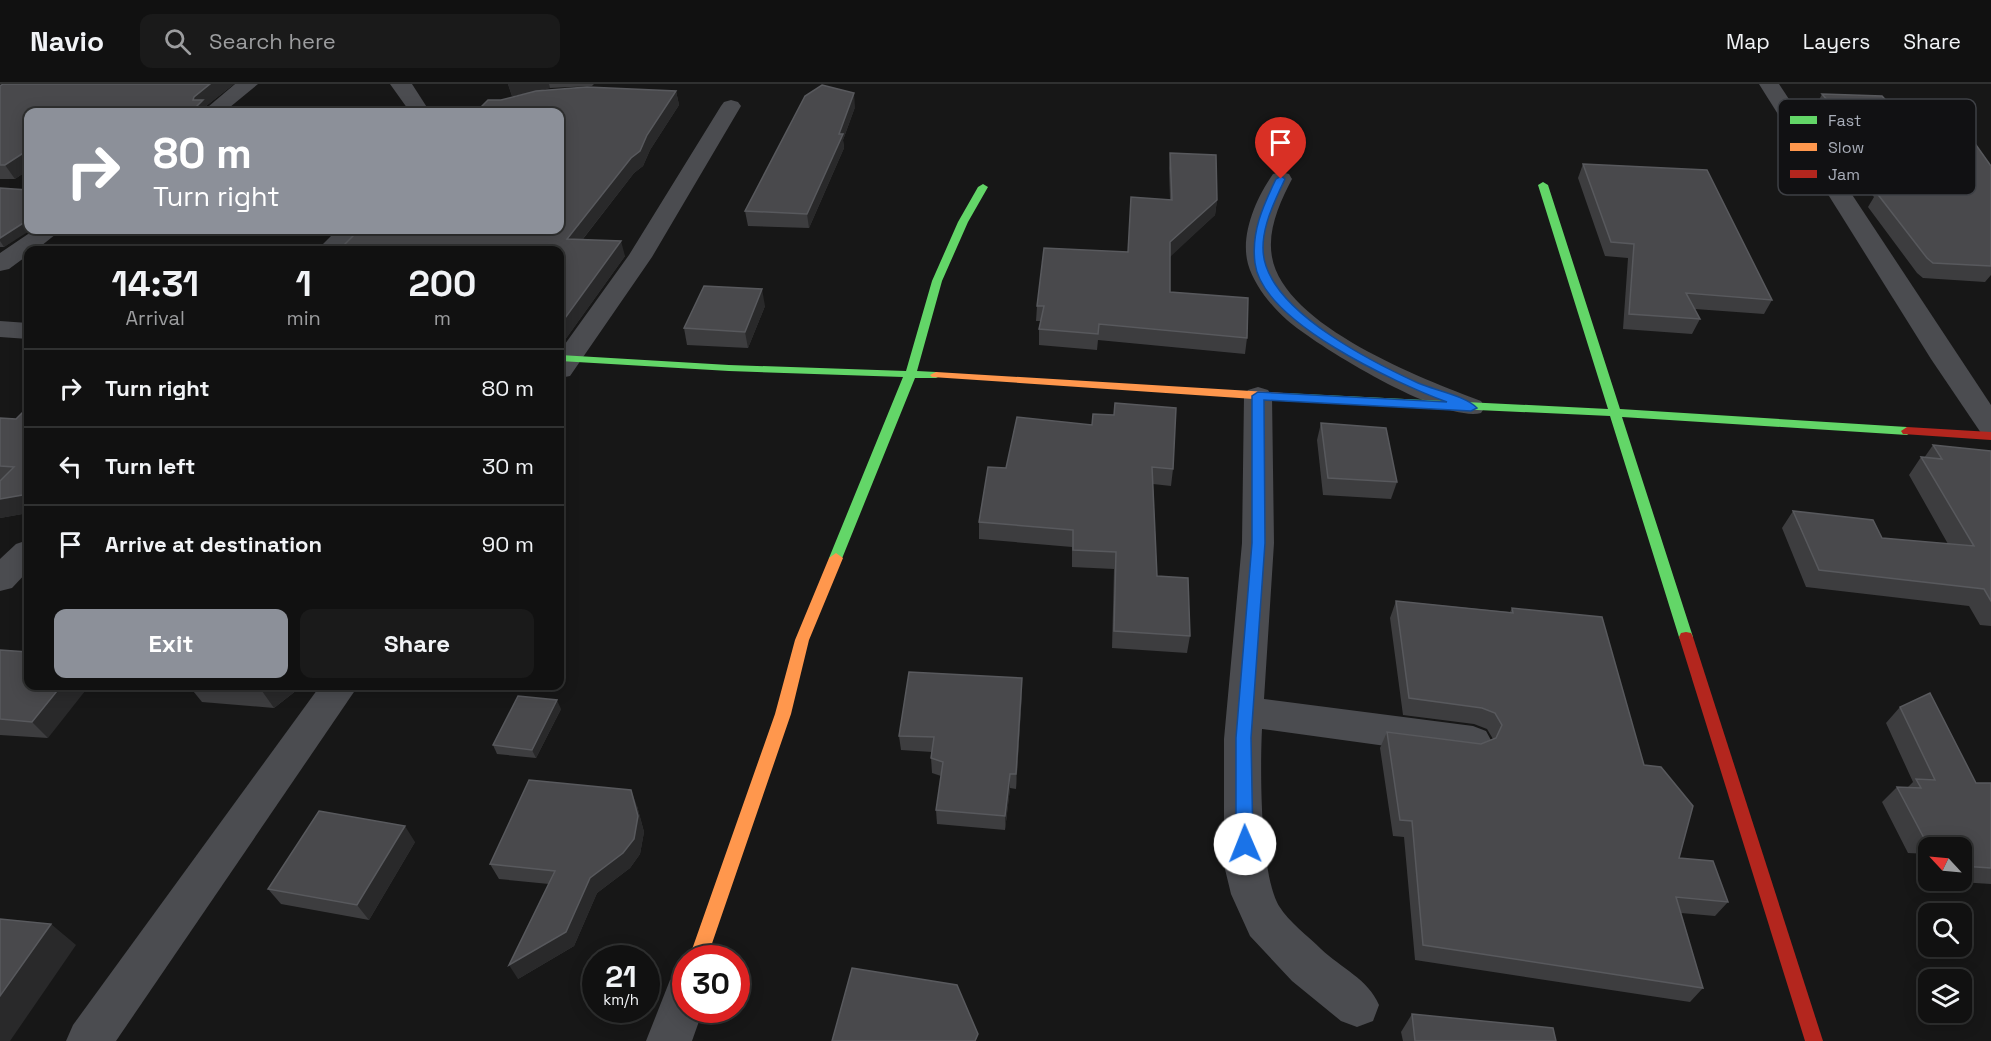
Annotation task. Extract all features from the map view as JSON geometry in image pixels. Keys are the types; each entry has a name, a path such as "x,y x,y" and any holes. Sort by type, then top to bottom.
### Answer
{"street":[{"path":"217,108 248,84"},
{"path":"400,84 418,108"},
{"path":"1769,84 1779,99"},
{"path":"564,359 640,257 732,106"},
{"path":"1281,179 1265,212 1260,238 1260,265 1275,296 1327,338 1371,365 1417,387 1471,408"},
{"path":"1543,185 1814,1041"},
{"path":"703,945 783,714 802,640 911,373 938,281 963,222 983,187"},
{"path":"1840,195 1945,359 1991,426"},
{"path":"26,246 43,234"},
{"path":"333,246 347,234"},
{"path":"0,264 24,247"},
{"path":"0,329 24,331"},
{"path":"564,362 911,373 1258,396 1471,408 1617,413 1991,436"},
{"path":"1258,396 1258,543 1243,738 1245,865 1252,894 1265,922 1308,966 1357,1005"},
{"path":"0,579 24,556"},
{"path":"89,1041 337,690"},
{"path":"1246,712 1473,742"},
{"path":"669,1041 676,1023"}],"building":[{"path":"3,84 210,84 194,97 193,100 203,100 195,108 24,108 24,153 5,165 0,165 0,86"},
{"path":"822,85 854,93 839,134 843,134 807,214 745,211 805,96"},
{"path":"587,87 676,91 647,135 640,151 631,158 567,239 621,241 564,319 564,246 344,245 355,234 564,234 564,108 480,108 488,100 501,100 536,91"},
{"path":"1822,94 1882,96 1885,99 1826,99"},
{"path":"1976,145 1991,166 1991,266 1933,263 1878,195 1976,195"},
{"path":"1170,153 1216,155 1217,200 1170,242 1170,292 1248,298 1247,338 1099,324 1098,334 1039,329 1044,306 1037,306 1044,248 1128,252 1131,197 1172,200"},
{"path":"1583,164 1707,170 1772,300 1686,293 1700,319 1629,314 1634,244 1611,242"},
{"path":"0,188 24,190 24,223 0,238"},
{"path":"704,286 762,289 745,332 684,328"},
{"path":"1115,403 1176,408 1173,469 1152,467 1157,576 1188,578 1190,636 1114,631 1116,552 1073,550 1073,530 979,522 988,467 1006,468 1017,417 1092,425 1093,414 1114,415"},
{"path":"24,411 24,495 0,499 0,481 14,467 0,466 0,418 16,419"},
{"path":"1321,423 1386,428 1397,482 1328,478"},
{"path":"1933,445 1991,451 1991,601 1984,589 1819,570 1793,511 1873,520 1882,538 1974,546 1921,457 1942,459"},
{"path":"1396,601 1513,613 1512,608 1602,617 1644,765 1661,767 1693,806 1679,858 1713,861 1728,902 1676,897 1703,988 1423,945 1412,821 1400,820 1387,732 1481,744 1496,738 1502,725 1495,713 1482,708 1409,698"},
{"path":"0,650 24,652 24,690 58,690 32,722 0,719"},
{"path":"909,672 1022,678 1016,774 1010,774 1005,816 936,810 943,762 931,758 934,737 899,736"},
{"path":"1930,693 1976,783 1991,783 1991,868 1972,867 1972,837 1923,837 1897,787 1921,788 1916,779 1935,780 1900,707"},
{"path":"518,696 557,700 532,750 493,745"},
{"path":"529,780 631,790 638,816 634,839 623,853 590,878 566,932 509,965 555,871 490,864"},
{"path":"319,811 405,826 357,905 268,889"},
{"path":"0,919 51,924 0,996"},
{"path":"852,968 957,985 978,1034 975,1041 832,1041"},
{"path":"1412,1014 1553,1028 1556,1041 1415,1041"}],"traffic: fast":[{"path":"1543,185 1686,637"},
{"path":"836,558 911,373 937,281 963,222 983,187"},
{"path":"564,358 729,368 936,375"},
{"path":"1284,397 1617,413 1907,431"}],"traffic: slow":[{"path":"936,375 1284,397"},
{"path":"703,945 783,714 802,640 836,558"}],"traffic: jam":[{"path":"1907,431 1991,436"},
{"path":"1686,637 1814,1041"}],"route":[{"path":"1245,844 1243,738 1258,543 1258,396 1471,408 1417,387 1371,365 1327,338 1275,296 1260,265 1260,238 1265,212 1281,179"}]}
